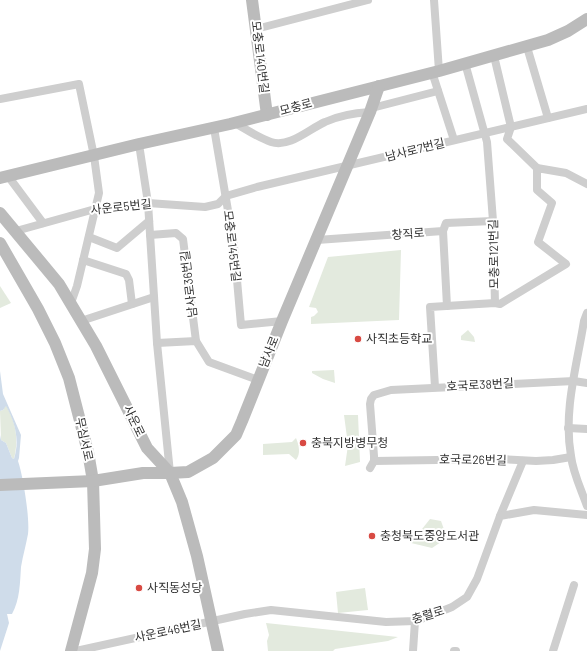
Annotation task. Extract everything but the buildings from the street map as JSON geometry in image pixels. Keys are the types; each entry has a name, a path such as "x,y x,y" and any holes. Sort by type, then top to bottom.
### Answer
{"street":[{"name":"모충로140번길","path":"252,0 267,115"},
{"path":"256,29 368,0"},
{"path":"434,0 438,91 454,140"},
{"name":"모충로","path":"3,175 26,172 139,144 236,123 465,64 527,47 562,34 587,19"},
{"path":"527,47 548,118"},
{"path":"494,56 511,127 507,139 537,168 566,173 584,182"},
{"name":"모충로121번길","path":"435,387 430,307 495,302 493,221 487,142 465,64"},
{"path":"0,99 78,84 94,156 99,193 77,286 71,303"},
{"name":"남사로","path":"0,485 79,482 143,473 188,472 213,458 236,435 282,321 371,110 379,86"},
{"path":"236,123 254,134 272,142 279,143 294,139 314,127 339,117 371,110 438,91"},
{"name":"남사로7번길","path":"226,196 257,187 587,109"},
{"name":"모충로145번길","path":"214,128 234,246 241,325 282,321"},
{"path":"139,144 148,203 157,343 170,473"},
{"path":"495,302 500,304 566,264 538,242 552,203 537,190 537,168"},
{"path":"3,175 43,223"},
{"name":"사운로5번길","path":"16,231 95,209 148,203 204,206 218,204 226,196"},
{"name":"사운로","path":"0,213 59,284 96,346 147,448 170,473 182,502 197,556 218,651"},
{"path":"89,237 118,248 149,221"},
{"name":"창직로","path":"317,240 443,231 446,224 493,221"},
{"path":"443,231 447,306"},
{"name":"남사로36번길","path":"150,235 176,233 184,239 196,341"},
{"name":"무심서로","path":"0,242 38,309 55,343 69,378 88,452 92,481 95,549 92,573 71,651"},
{"path":"83,260 126,274 129,280 132,304"},
{"path":"81,321 154,297"},
{"path":"587,313 584,321 574,381 568,428 574,471 587,506"},
{"path":"157,343 196,341 209,362 258,380"},
{"name":"호국로38번길","path":"372,465 370,404 374,395 391,390 435,387 574,381 587,383"},
{"path":"568,428 587,429"},
{"name":"호국로26번길","path":"372,465 500,459 523,461 553,460 571,457"},
{"name":"충렬로","path":"212,621 271,610 386,622 415,621 452,607 467,597 477,579 500,516 523,461"},
{"path":"500,516 534,510 587,515"},
{"path":"553,651 574,585"},
{"name":"사운로46번길","path":"76,651 212,621"},
{"path":"413,651 415,621"}],"shaded area":[{"path":"401,250 399,320 311,324 311,317 318,312 316,308 309,307 328,257"},
{"path":"0,286 11,303 0,308"},
{"path":"468,330 474,337 475,342 461,340 461,336"},
{"path":"334,370 335,383 312,373 312,371"},
{"path":"6,405 16,431 16,452 14,459 12,458 6,443 1,440 0,411 3,410"},
{"path":"344,415 358,415 360,462 345,466 348,445"},
{"path":"296,438 299,455 296,460 289,454 263,455 263,444 292,442"},
{"path":"430,519 441,521 447,538 432,548 411,543"},
{"path":"365,588 368,610 338,613 336,592"},
{"path":"266,623 398,637 388,641 335,649 333,651 268,651 267,641 269,635"}],"water":[{"path":"0,371 3,394 21,435 18,461 26,497 28,534 21,567 18,597 12,614 7,614 9,623 0,651 0,435 1,440 6,443 12,458 14,459 17,445 16,431 6,406 0,411"}],"place":[{"name":"사직초등학교","path":"358,339"},
{"name":"충북지방병무청","path":"303,443"},
{"name":"충청북도중앙도서관","path":"372,536"},
{"name":"사직동성당","path":"139,588"}]}
